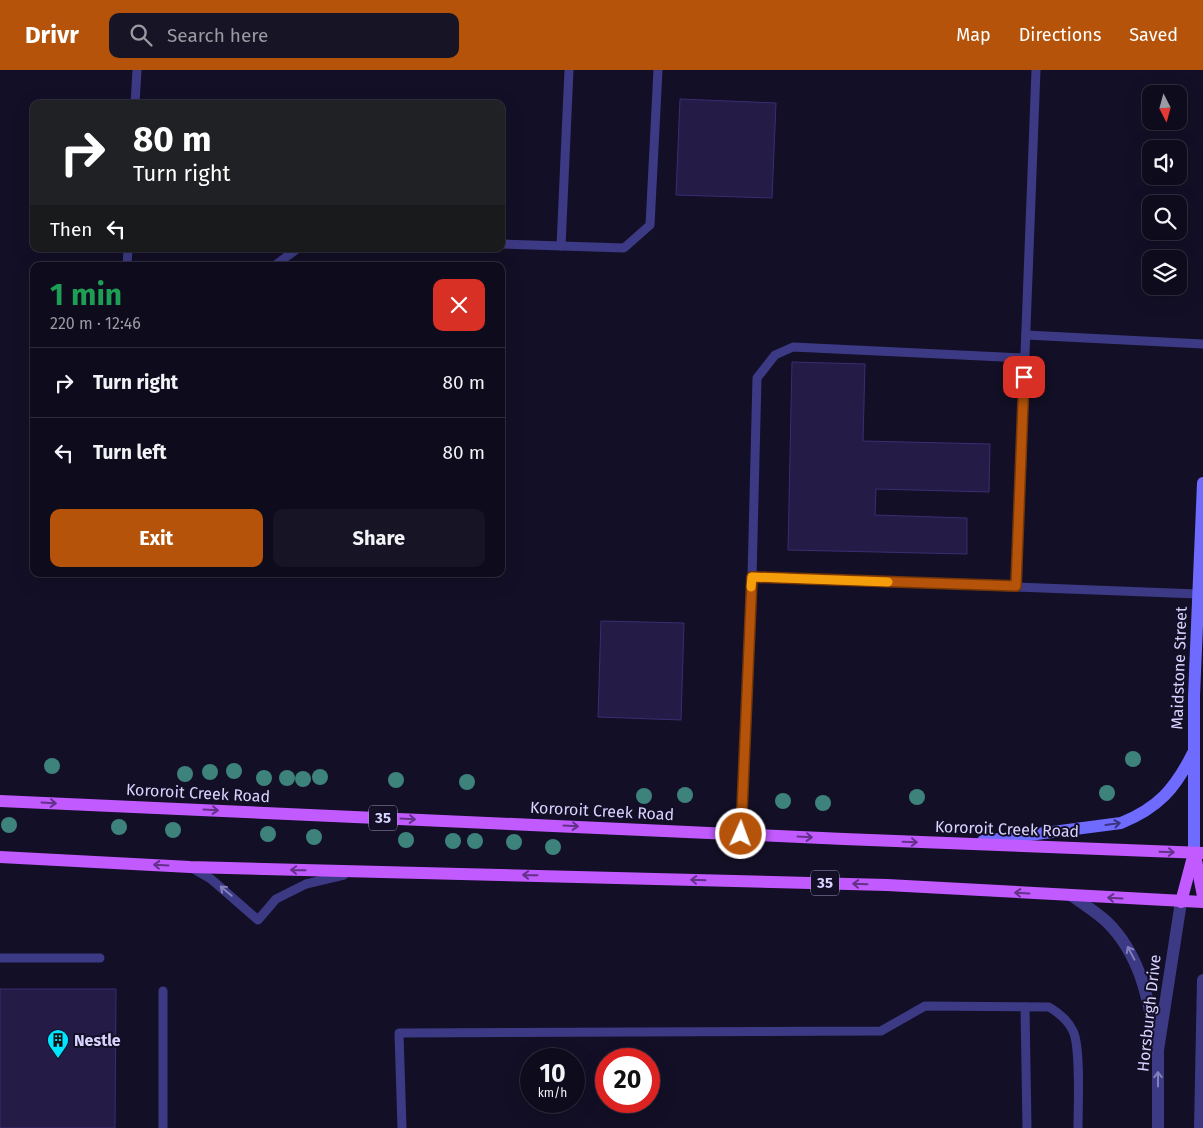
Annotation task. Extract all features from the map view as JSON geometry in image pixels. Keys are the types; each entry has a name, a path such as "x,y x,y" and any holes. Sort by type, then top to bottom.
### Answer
{"main road":[{"name":"Maidstone Street","path":"1199,853 1194,751 1194,696 1203,483"},
{"path":"1194,751 1203,769"},
{"path":"961,844 1121,823 1140,815 1163,797 1181,776 1194,751"},
{"name":"Kororoit Creek Road","path":"0,800 961,844 1199,853"},
{"path":"1199,853 1203,896"},
{"path":"1181,902 1199,853"},
{"name":"35","path":"0,857 190,867 877,885 1203,902"}],"street":[{"path":"1071,895 1107,921 1129,949 1148,997 1158,1050"},
{"name":"Horsburgh Drive","path":"1158,1128 1158,1050 1181,902"},
{"path":"1200,1128 1203,980"}],"lane":[{"path":"135,100 137,70"},
{"path":"561,246 569,70"},
{"path":"505,244 624,248 650,225 658,70"},
{"path":"1016,586 1036,70"},
{"path":"279,262 293,252"},
{"path":"1026,335 1203,344"},
{"path":"741,834 752,577 757,378 775,355 793,346 1025,358"},
{"path":"752,577 1198,594"},
{"path":"190,867 211,879 258,920 276,900 306,884 335,876 379,872"},
{"path":"0,958 100,958"},
{"path":"163,991 163,1128"},
{"path":"402,1128 399,1033 881,1030 925,1006 1049,1006 1063,1016 1074,1032 1077,1055 1078,1128"},
{"path":"1025,1007 1027,1128"}],"building":[{"path":"680,99 776,103 772,198 676,195"},
{"path":"792,362 865,364 863,441 990,444 989,492 876,489 875,515 967,518 967,554 788,550"},
{"path":"601,621 684,623 681,720 598,717"},
{"name":"Nestle","path":"0,989 116,989 115,1128 0,1128"}],"slow traffic":[{"path":"751,587 752,577 888,582"}],"place":[{"name":"Nestle","path":"58,1059"}],"route":[{"path":"741,834 752,577 1016,586 1024,377"}]}
